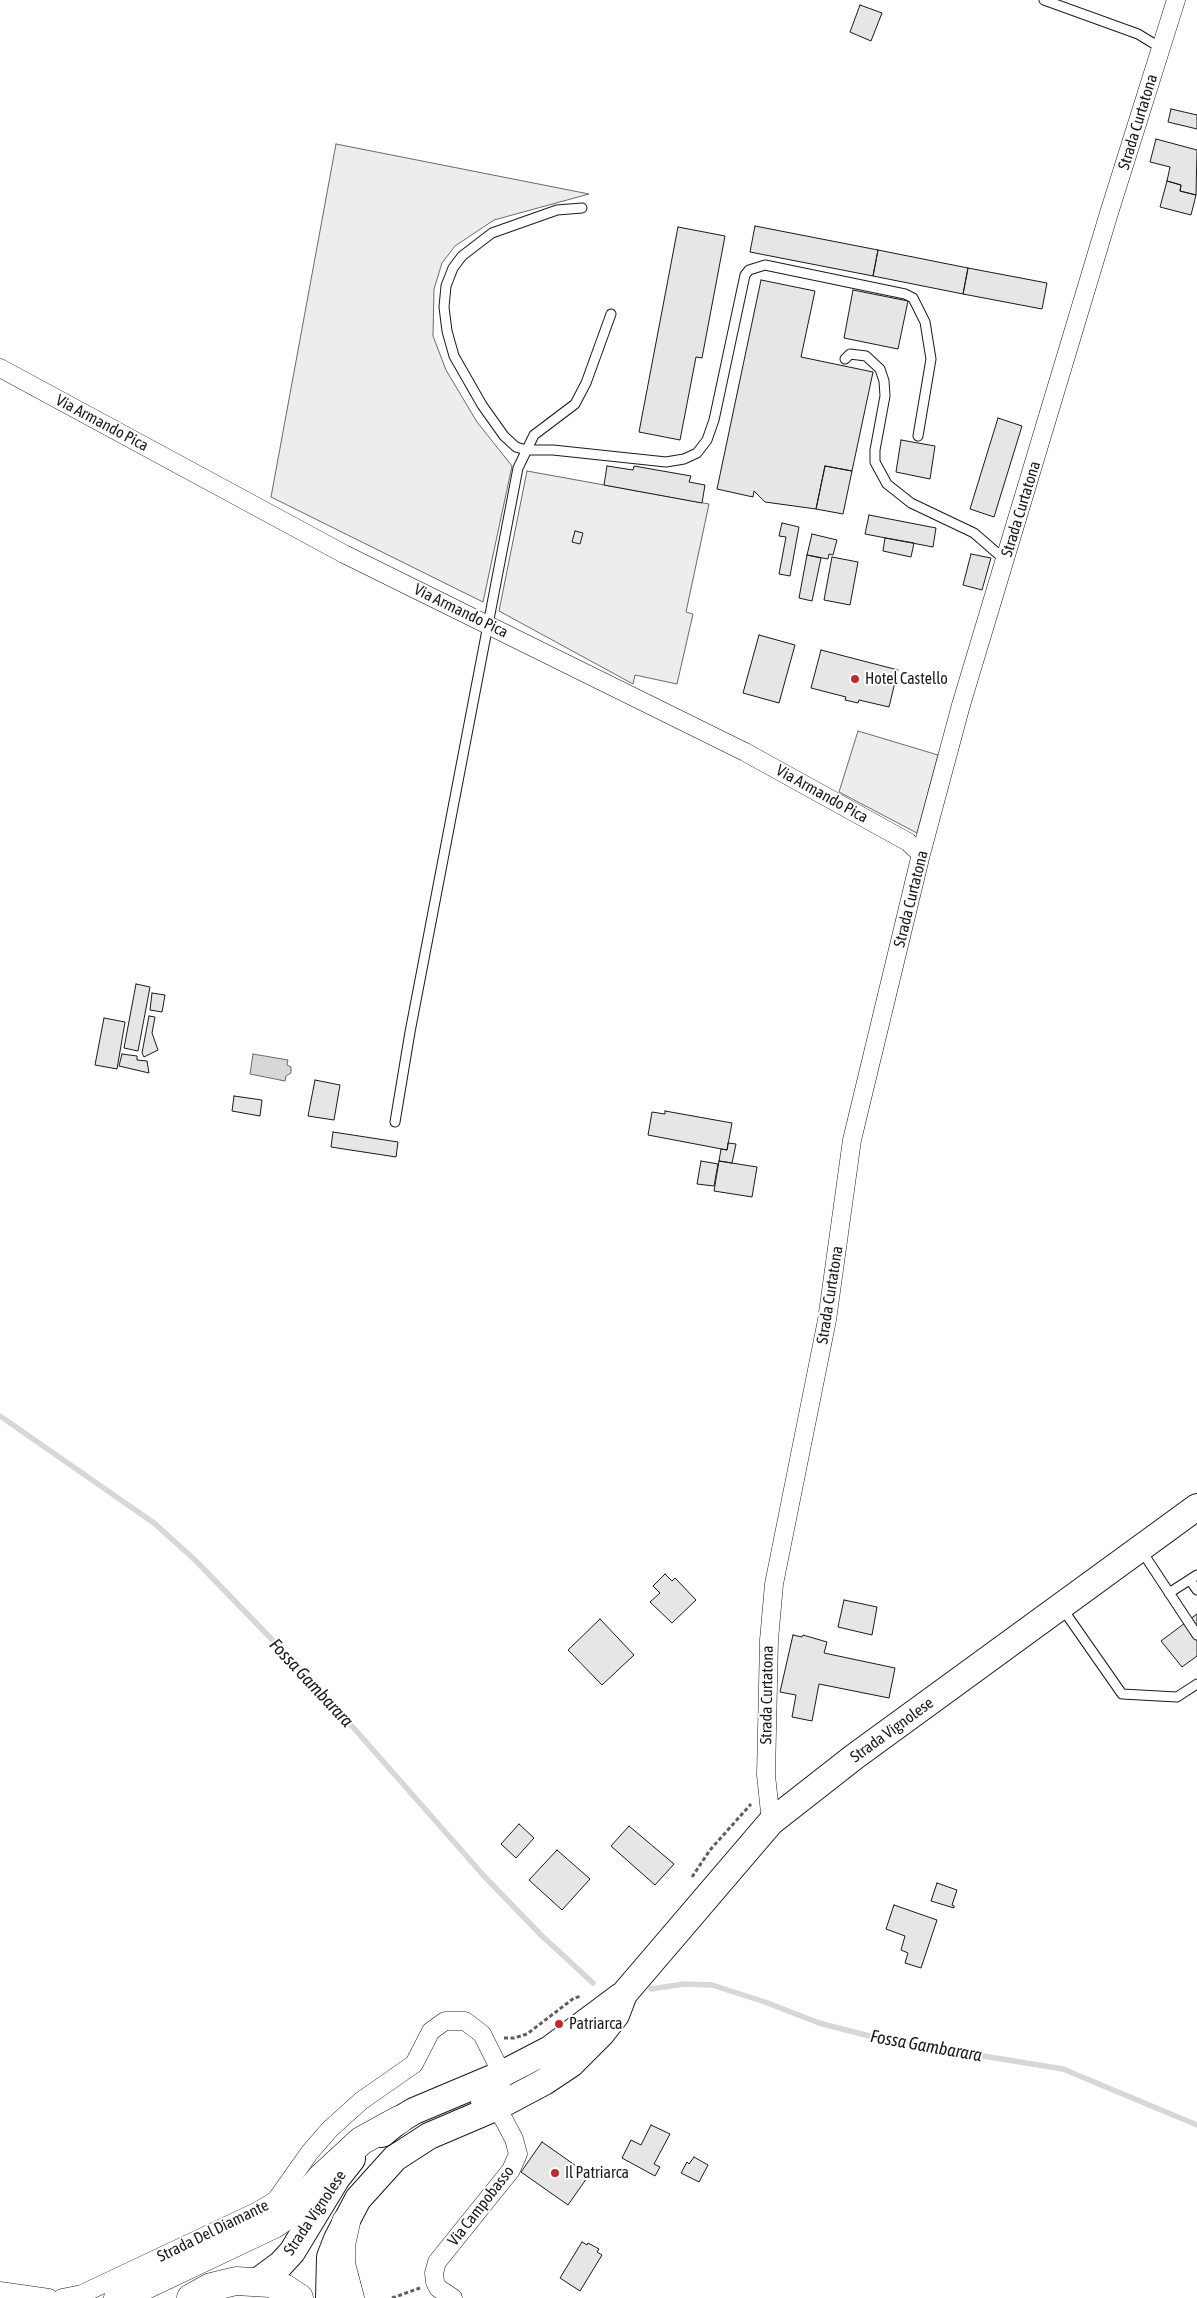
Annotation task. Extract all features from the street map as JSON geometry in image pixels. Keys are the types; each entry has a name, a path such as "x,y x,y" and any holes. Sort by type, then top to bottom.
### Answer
{"highway":[{"path":"118,2298 274,2224 290,2213 321,2178 361,2141 398,2120"},
{"path":"346,2222 341,2245 341,2264 350,2298"},
{"path":"191,2298 211,2287 226,2282 258,2281 284,2288 300,2298"}],"main road":[{"name":"Strada Vignolese","path":"536,2079 579,2020 624,1994 771,1822 854,1757 1197,1507"},
{"name":"Strada Vignolese","path":"329,2298 330,2257 346,2222 358,2199 395,2158 429,2136 456,2124 536,2079 571,2064 602,2033 616,2015 624,1994"},
{"name":"Strada Vignolese","path":"258,2281 281,2264 292,2252 337,2178 352,2159 398,2120 435,2101 502,2074 536,2079"}],"street":[{"name":"Strada Curtatona","path":"771,1822 766,1775 769,1640 774,1584 827,1320 852,1140 921,854 961,705 1176,0"},
{"name":"Via Armando Pica","path":"0,368 344,554 745,752 908,842 921,854"},
{"name":"Strada Del Diamante","path":"62,2298 82,2294 258,2211 276,2200 310,2152 330,2129 360,2101 414,2064 431,2030 445,2021 465,2021 482,2034 502,2074"},
{"path":"456,2124 459,2110 500,2092 502,2074"},
{"name":"Via Campobasso","path":"435,2282 434,2273 437,2262 516,2161 517,2146 536,2079"},
{"path":"435,2282 438,2288 452,2298"},
{"path":"0,2291 49,2298"}],"lane":[{"path":"1044,0 1138,34 1161,48"},
{"path":"582,208 557,210 492,233 462,256 453,268 446,286 444,307 446,331 454,356 482,405 504,436 516,447 526,450 553,450 666,462 684,459 697,453 707,440 714,420 745,275 748,270 765,265 905,294 912,298 925,322 931,358 918,436"},
{"path":"394,1122 518,468 534,435 575,404 586,383 611,314"},
{"path":"845,359 850,354 866,356 880,369 884,381 885,396 875,450 875,462 887,484 911,502 974,533 1005,560"},
{"path":"1140,1548 1197,1635"},
{"path":"1169,1593 1194,1578 1197,1590"},
{"path":"1060,1606 1122,1694 1177,1697 1197,1684"}],"path":[{"path":"688,1883 710,1850 767,1787"},
{"path":"499,2032 504,2038 527,2034 574,1998 590,1994"},
{"path":"392,2298 435,2282"}],"shaded area":[{"path":"336,144 589,194 494,220 455,246 442,263 434,289 433,336 446,370 477,422 512,466 483,602 271,497"},
{"path":"527,471 709,504 686,612 693,614 677,684 635,675 633,684 499,611"},
{"path":"858,731 938,755 917,833 839,792"},
{"path":"253,1054 288,1060 287,1065 291,1067 291,1073 286,1076 285,1081 250,1074"}],"building":[{"path":"860,5 882,13 871,41 850,32"},
{"path":"1171,109 1197,115 1197,129 1168,122"},
{"path":"1156,139 1197,150 1196,195 1180,191 1181,185 1167,181 1170,167 1150,162"},
{"path":"1167,181 1181,185 1180,191 1196,195 1191,215 1160,207"},
{"path":"755,226 878,250 873,276 750,252"},
{"path":"678,227 725,236 702,358 696,357 680,440 639,432"},
{"path":"878,250 968,268 963,294 873,276"},
{"path":"968,268 1047,283 1042,309 963,294"},
{"path":"761,280 815,291 801,357 873,372 852,471 825,466 816,509 765,502 754,491 753,497 717,489"},
{"path":"853,290 908,301 898,349 844,338"},
{"path":"998,418 1022,426 994,517 970,509"},
{"path":"901,440 935,446 930,479 896,472"},
{"path":"607,466 633,470 634,466 691,476 689,482 705,485 702,503 604,485"},
{"path":"825,466 852,471 843,514 816,509"},
{"path":"869,515 936,528 933,547 865,534"},
{"path":"782,523 799,527 790,576 779,574 786,537 779,536"},
{"path":"575,531 583,533 580,544 572,542"},
{"path":"812,534 837,540 833,555 829,554 828,559 807,555"},
{"path":"885,538 914,543 911,557 883,551"},
{"path":"971,554 991,558 982,590 963,585"},
{"path":"807,555 821,558 812,601 799,598"},
{"path":"832,557 858,562 850,605 824,600"},
{"path":"759,635 795,645 779,703 743,693"},
{"name":"Hotel Castello","path":"821,650 898,670 889,707 859,700 858,703 845,700 846,697 811,688"},
{"path":"136,984 150,987 138,1051 124,1048"},
{"path":"152,993 165,995 162,1012 150,1010"},
{"path":"149,1016 155,1017 152,1033 158,1050 144,1057 142,1053"},
{"path":"104,1018 125,1022 117,1069 95,1065"},
{"path":"122,1054 137,1056 137,1060 147,1061 149,1073 119,1066"},
{"path":"315,1080 340,1085 334,1120 308,1116"},
{"path":"234,1096 262,1100 260,1116 232,1111"},
{"path":"665,1111 732,1123 727,1150 648,1135 652,1112 665,1114"},
{"path":"333,1132 398,1142 396,1157 331,1147"},
{"path":"728,1143 736,1144 732,1163 719,1161 721,1149 727,1150"},
{"path":"701,1161 718,1164 714,1186 697,1184"},
{"path":"719,1161 757,1167 752,1197 714,1191"},
{"path":"665,1574 672,1581 675,1578 696,1600 672,1623 650,1602 660,1593 653,1586"},
{"path":"844,1600 877,1607 872,1635 838,1627"},
{"path":"1197,1614 1197,1656 1182,1667 1161,1641"},
{"path":"600,1619 634,1655 602,1685 568,1650"},
{"path":"793,1635 802,1637 803,1635 827,1642 824,1653 895,1668 889,1698 819,1684 812,1721 792,1717 796,1695 780,1692"},
{"path":"519,1824 534,1838 516,1858 501,1844"},
{"path":"629,1826 674,1864 655,1885 611,1846"},
{"path":"557,1850 590,1879 562,1910 529,1880"},
{"path":"937,1883 957,1890 952,1905 954,1908 931,1901"},
{"path":"894,1905 937,1920 921,1968 905,1963 908,1953 901,1950 905,1936 886,1929"},
{"path":"651,2125 670,2134 654,2164 660,2167 655,2176 622,2158 631,2140 641,2145"},
{"name":"Il Patriarca","path":"542,2142 589,2175 568,2205 521,2172"},
{"path":"694,2157 708,2165 699,2182 681,2173 687,2162 689,2164"},
{"path":"582,2242 599,2249 597,2252 602,2255 580,2291 560,2278"}],"waterway":[{"name":"Fossa Gambarara","path":"0,1416 154,1523 196,1561 315,1684 484,1876 541,1935 593,1983"},
{"name":"Fossa Gambarara","path":"651,1989 684,1984 712,1985 765,2002 819,2023 885,2040 1063,2069 1197,2125"}],"place":[{"name":"Hotel Castello","path":"855,679"},
{"name":"Patriarca","path":"559,2024"},
{"name":"Il Patriarca","path":"555,2173"}]}
